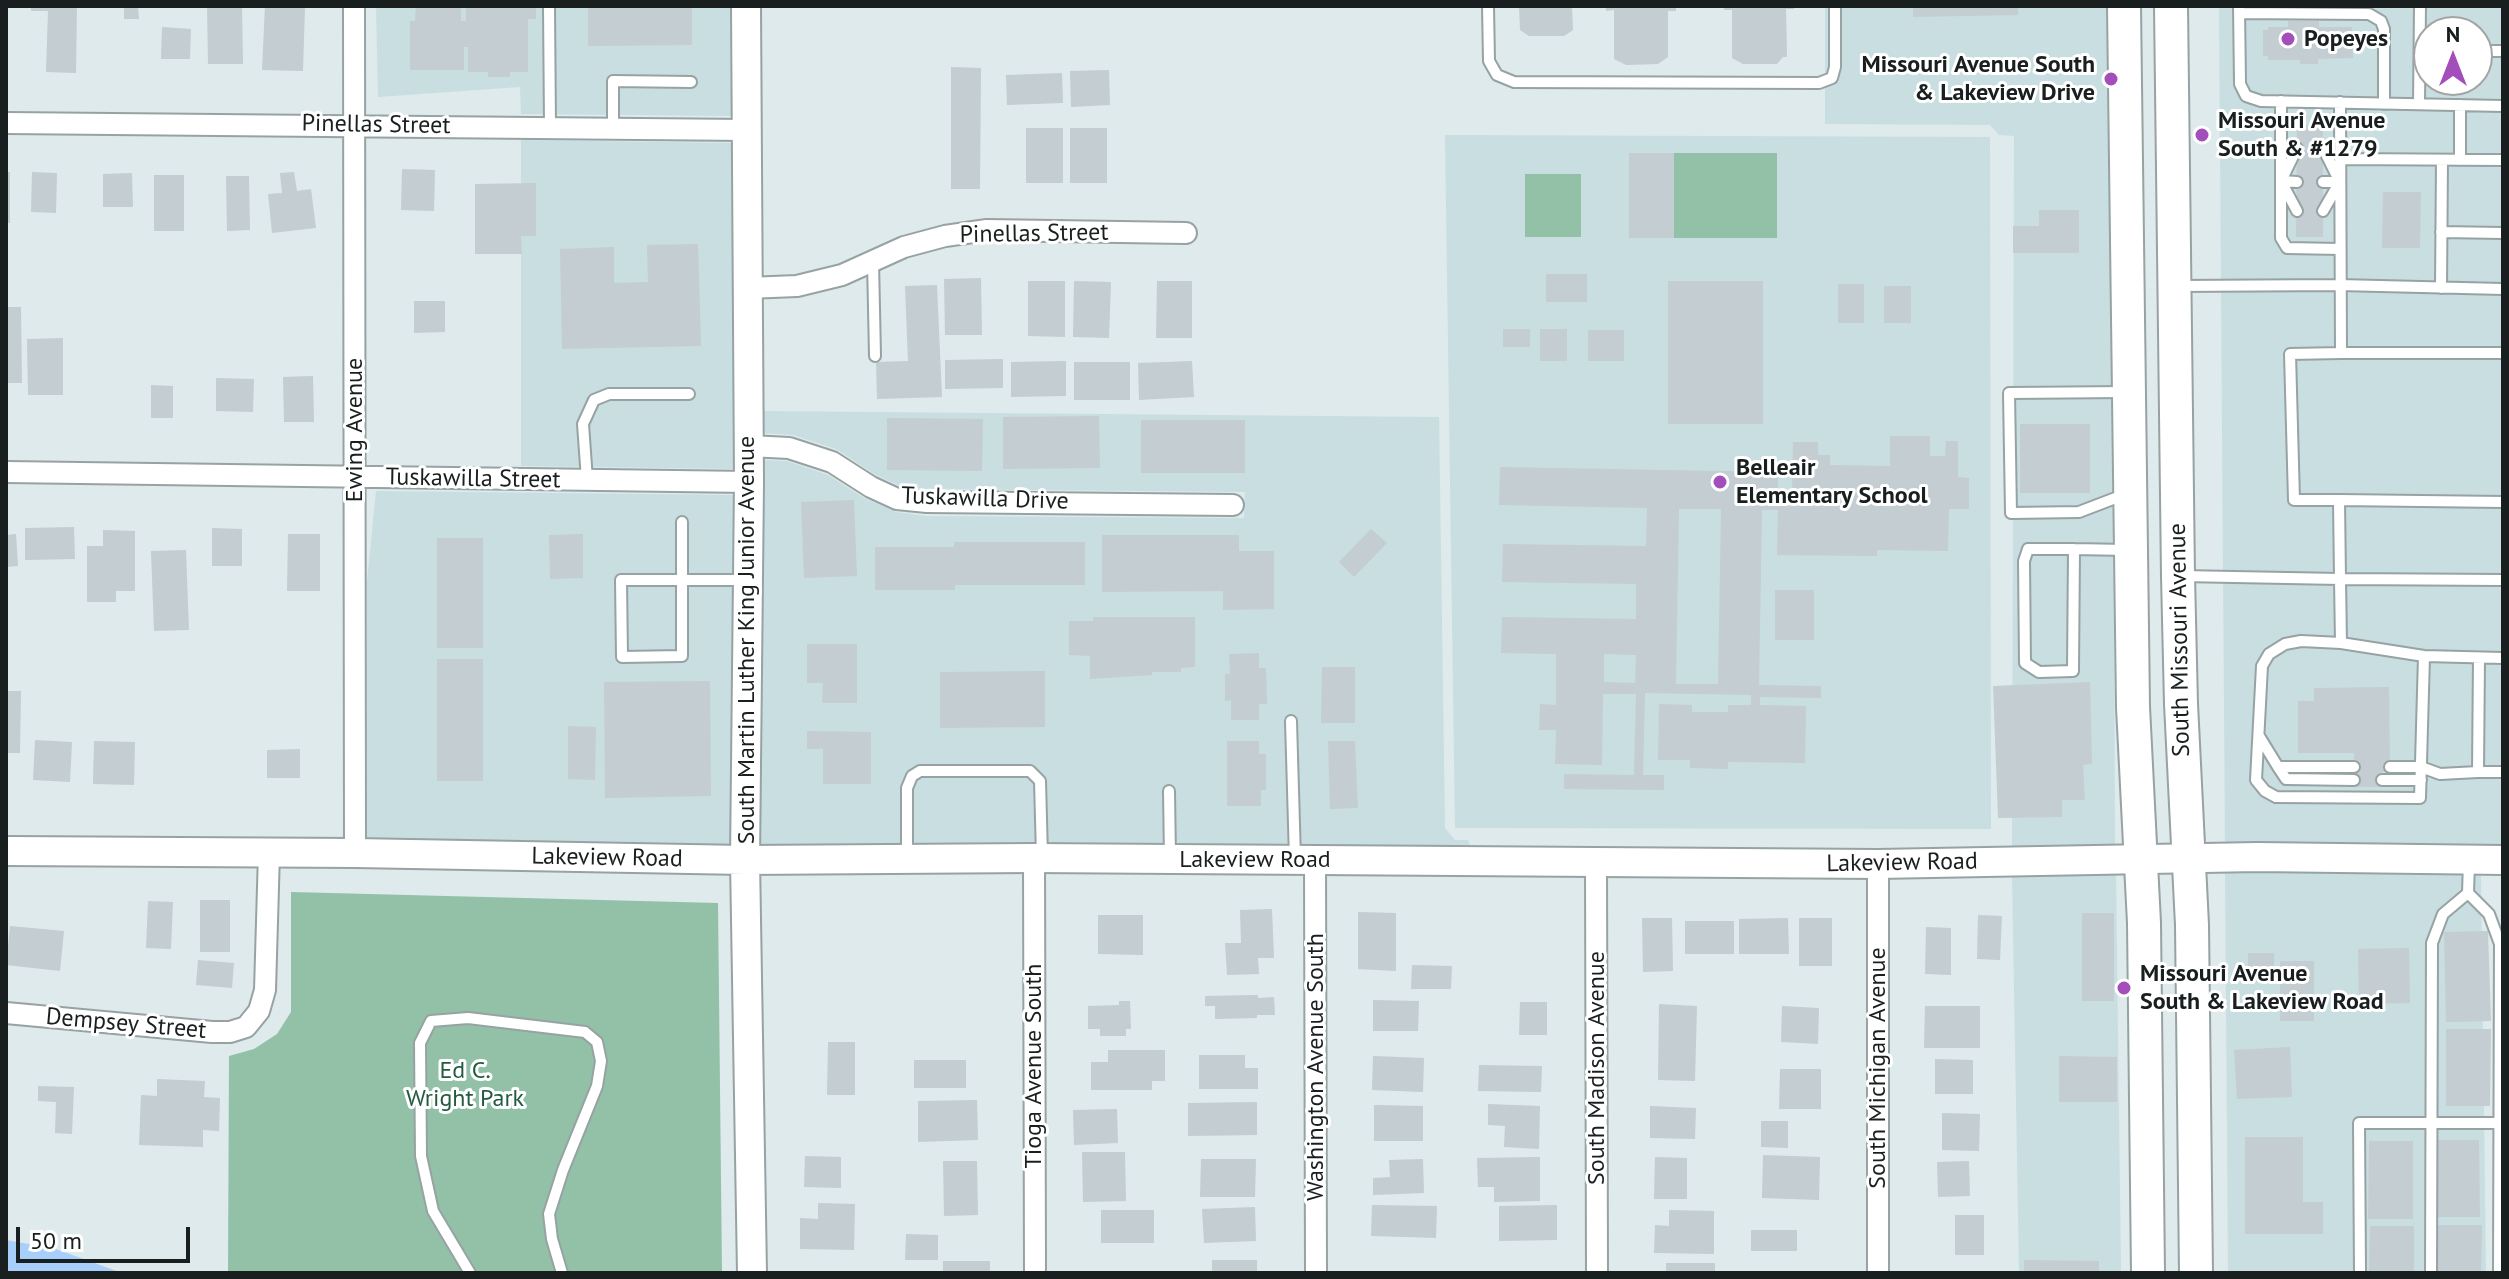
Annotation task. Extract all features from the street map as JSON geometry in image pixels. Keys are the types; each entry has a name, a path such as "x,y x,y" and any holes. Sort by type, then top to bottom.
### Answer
{"main road":[{"name":"South Missouri Avenue","path":"2124,6 2130,550 2133,707 2144,923 2148,1273"},
{"name":"South Missouri Avenue","path":"2171,6 2178,576 2192,925 2196,1273"}],"street":[{"name":"Ewing Avenue","path":"354,6 355,853"},
{"name":"South Martin Luther King Junior Avenue","path":"746,6 749,482 745,860 752,1273"},
{"name":"Pinellas Street","path":"6,123 746,130"},
{"name":"Pinellas Street","path":"747,288 797,286 842,275 904,247 945,236 987,230 1186,233"},
{"name":"Tuskawilla Drive","path":"749,446 789,448 832,462 871,487 897,499 927,502 1233,505"},
{"name":"Tuskawilla Street","path":"6,472 749,482"},
{"name":"Lakeview Road","path":"6,851 745,860 1038,858 1878,864 2257,857 2503,860"},
{"name":"Dempsey Street","path":"6,1013 212,1032 230,1032 246,1027 259,1011 265,990 269,853"},
{"name":"Tioga Avenue South","path":"1035,1273 1038,858"},
{"name":"Washington Avenue South","path":"1305,861 1316,1273"},
{"name":"South Madison Avenue","path":"1596,863 1597,1273"},
{"name":"South Michigan Avenue","path":"1878,864 1878,1273"}],"lane":[{"path":"549,6 550,127"},
{"path":"1488,6 1489,61 1497,75 1514,82 1819,83 1832,78 1835,67 1835,6"},
{"path":"2384,104 2384,29 2381,21 2369,14 2239,9 2240,84 2246,96 2261,101 2340,102 2384,104 2503,106"},
{"path":"613,128 613,81 691,82"},
{"path":"2419,104 2420,96"},
{"path":"2281,101 2281,238 2287,248 2340,249"},
{"path":"2340,102 2341,353"},
{"path":"2460,105 2460,160"},
{"path":"2281,181 2297,148"},
{"path":"2323,148 2340,182"},
{"path":"2340,159 2503,160"},
{"path":"2441,288 2442,160"},
{"path":"2281,181 2297,182"},
{"path":"2281,181 2297,211"},
{"path":"2323,182 2340,182"},
{"path":"2323,211 2340,182"},
{"path":"2441,232 2503,233"},
{"path":"873,261 875,356"},
{"path":"2174,286 2339,285 2503,289"},
{"path":"2503,353 2290,354 2294,500 2503,502"},
{"path":"2128,392 2009,393 2011,513 2079,512 2130,492"},
{"path":"587,480 583,424 594,400 609,394 689,394"},
{"path":"2339,500 2341,643"},
{"path":"682,522 682,580 682,656 622,657 621,580 682,580 748,580"},
{"path":"2074,549 2073,671 2039,672 2025,663 2024,561 2028,549 2074,549 2130,550"},
{"path":"2178,576 2503,580"},
{"path":"2424,656 2420,798 2276,797 2265,791 2256,780 2262,666 2269,654 2285,644 2301,641 2341,643 2424,656 2503,658"},
{"path":"2478,772 2479,658"},
{"path":"1291,721 1305,861"},
{"path":"2258,734 2286,779 2354,780"},
{"path":"2278,767 2354,767"},
{"path":"2390,767 2421,767 2440,774 2503,772"},
{"path":"907,859 907,788 912,776 920,771 1030,771 1040,781 1038,858"},
{"path":"2382,780 2421,780"},
{"path":"1169,791 1170,860"},
{"path":"2469,860 2468,893 2489,914 2500,944 2499,1273"},
{"path":"2431,1273 2432,943 2443,914 2468,893"},
{"path":"470,1273 433,1211 420,1142 420,1043 431,1021 468,1018 585,1032 597,1042 601,1061 597,1086 549,1214 552,1239 562,1273"},
{"path":"2360,1273 2359,1123 2499,1123"}],"shaded area":[{"path":"376,6 734,6 734,116 521,114 520,87 378,97"},
{"path":"1825,6 2112,6 2115,847 2012,848 2014,136 1999,135 1990,125 1825,124"},
{"path":"2219,6 2503,6 2503,847 2225,845"},
{"name":"Belleair Elementary School","path":"1445,135 1990,137 1991,829 1455,828"},
{"path":"521,140 734,143 737,469 521,466"},
{"path":"760,411 1439,417 1445,828 1455,840 1468,840 1471,848 757,847 761,460 787,461 828,475 864,498 896,512 927,516 1244,518 1245,492 928,489 900,486 876,475 836,449 793,435 761,433"},
{"path":"376,491 736,495 733,847 367,840 367,582"},
{"path":"2225,872 2503,874 2481,875 2486,1273 2228,1273"},
{"path":"2116,874 2121,1273 2019,1273 2012,875"}],"green space":[{"path":"1674,153 1777,153 1777,238 1674,238"},
{"path":"1525,174 1581,174 1581,237 1525,237"},
{"name":"Ed C. Wright Park","path":"291,892 718,903 722,1273 228,1273 229,1056 254,1049 277,1034 291,1012"}],"water":[{"path":"6,1240 56,1249 122,1273 6,1273"}],"building":[{"path":"31,6 77,6 76,73 46,72 48,11 31,11"},
{"path":"124,6 138,6 139,19 124,19"},
{"path":"207,6 242,6 243,64 208,64"},
{"path":"265,6 305,6 303,71 262,70"},
{"path":"416,6 461,6 461,21 466,21 466,6 536,6 536,19 528,19 528,72 510,72 510,77 488,77 488,72 468,72 468,47 464,47 464,70 410,70 410,21 415,21"},
{"path":"588,6 692,6 692,45 588,46"},
{"path":"1519,6 1572,6 1573,30 1564,36 1529,36 1520,30"},
{"path":"1606,6 1676,6 1676,11 1668,11 1668,57 1658,64 1626,65 1614,59 1614,10 1606,11"},
{"path":"1724,6 1794,6 1794,9 1786,9 1787,57 1777,64 1743,64 1732,58 1732,10 1724,10"},
{"path":"1913,6 2018,6 2018,15 1913,17"},
{"path":"2288,21 2319,21 2319,27 2352,27 2353,58 2318,59 2318,64 2300,64 2300,60 2268,60 2268,56 2263,56 2263,30 2288,27"},
{"path":"162,27 191,29 190,59 161,59"},
{"path":"951,67 981,68 980,189 951,189"},
{"path":"1109,70 1110,105 1071,107 1070,71"},
{"path":"1062,73 1063,103 1007,105 1006,75"},
{"path":"2297,125 2323,125 2323,237 2296,237"},
{"path":"1026,128 1063,128 1063,183 1026,183"},
{"path":"1070,128 1107,128 1107,183 1070,183"},
{"path":"1629,153 1674,153 1674,238 1629,238"},
{"path":"402,169 435,170 434,211 401,210"},
{"path":"6,172 10,172 10,223 6,223"},
{"path":"32,172 57,173 56,213 31,212"},
{"path":"294,172 297,191 311,189 316,228 272,233 268,194 282,193 280,173"},
{"path":"132,173 133,207 103,207 103,174"},
{"path":"154,175 184,175 184,231 154,231"},
{"path":"226,176 249,176 250,230 227,231"},
{"path":"536,183 536,236 521,236 522,254 475,254 475,184"},
{"path":"2383,192 2421,192 2420,248 2382,248"},
{"path":"2039,210 2079,210 2079,253 2013,253 2013,226 2039,226"},
{"path":"698,244 701,346 562,349 560,249 614,247 614,283 648,282 647,245"},
{"path":"1546,274 1587,274 1587,302 1546,302"},
{"path":"981,278 982,335 945,335 944,279"},
{"path":"1028,281 1065,281 1065,337 1028,336"},
{"path":"1074,281 1111,282 1109,338 1073,337"},
{"path":"1157,281 1192,281 1192,338 1156,338"},
{"path":"1668,281 1763,281 1763,424 1668,424"},
{"path":"1838,284 1864,284 1864,323 1838,323"},
{"path":"937,285 942,397 877,399 876,362 908,361 905,286"},
{"path":"1884,286 1911,286 1911,323 1884,323"},
{"path":"414,301 445,301 445,332 414,333"},
{"path":"6,307 21,307 22,383 6,383"},
{"path":"1503,329 1530,329 1530,347 1503,347"},
{"path":"1540,329 1567,329 1567,361 1540,361"},
{"path":"1588,330 1624,330 1624,361 1588,361"},
{"path":"63,338 63,395 28,395 27,339"},
{"path":"1003,359 1003,388 945,389 945,360"},
{"path":"1066,361 1066,396 1011,397 1011,362"},
{"path":"1192,361 1194,397 1139,400 1138,363"},
{"path":"1074,362 1130,362 1130,400 1074,400"},
{"path":"313,376 314,422 284,422 283,377"},
{"path":"216,378 254,379 253,412 216,411"},
{"path":"151,385 173,386 173,418 151,418"},
{"path":"1099,416 1100,468 1003,469 1003,417"},
{"path":"887,418 983,419 982,471 887,470"},
{"path":"1141,420 1245,420 1245,473 1141,473"},
{"path":"2020,424 2090,424 2090,493 2020,493"},
{"path":"1890,436 1930,436 1930,456 1945,456 1946,441 1958,441 1958,477 1969,478 1969,509 1949,509 1948,551 1877,550 1877,556 1777,555 1778,510 1762,510 1759,685 1821,686 1821,698 1760,697 1760,705 1806,706 1805,763 1728,762 1728,769 1690,768 1690,760 1658,760 1659,704 1692,705 1692,712 1728,712 1728,705 1751,705 1751,695 1645,693 1643,775 1664,775 1664,790 1564,789 1564,774 1634,775 1636,694 1603,694 1602,765 1555,764 1556,730 1539,730 1540,704 1556,705 1556,654 1501,653 1502,617 1636,619 1636,584 1502,582 1503,544 1646,546 1647,508 1499,505 1500,467 1778,472 1778,498 1792,498 1793,442 1818,442 1818,455 1830,455 1830,465 1890,466","holes":["1679,509 1721,509 1718,684 1676,684","1604,654 1636,655 1635,683 1604,682"]},
{"path":"854,500 857,576 804,578 801,502"},
{"path":"74,527 75,559 25,560 25,528"},
{"path":"212,528 242,529 242,566 212,566"},
{"path":"1371,529 1387,543 1354,577 1339,562"},
{"path":"103,530 135,531 135,591 116,591 116,602 87,602 87,546 103,546"},
{"path":"16,534 18,566 6,567 6,535"},
{"path":"288,534 320,534 320,591 287,591"},
{"path":"583,534 583,578 550,579 549,535"},
{"path":"1102,535 1239,535 1239,551 1274,551 1274,609 1223,610 1223,591 1102,592"},
{"path":"437,538 483,538 483,648 437,648"},
{"path":"954,542 1085,542 1085,585 955,585 955,590 875,590 875,547 954,547"},
{"path":"186,550 189,630 154,631 151,551"},
{"path":"1775,590 1814,590 1814,640 1775,640"},
{"path":"1093,617 1195,617 1195,667 1181,668 1181,672 1090,679 1090,656 1069,655 1069,621 1093,621"},
{"path":"807,644 857,644 857,703 822,703 823,683 807,683"},
{"path":"1259,653 1259,668 1266,668 1267,704 1259,704 1259,720 1231,720 1231,700 1225,701 1225,674 1230,674 1229,654"},
{"path":"437,659 483,659 483,781 437,781"},
{"path":"1322,667 1355,667 1355,723 1321,723"},
{"path":"1045,671 1045,727 940,728 940,672"},
{"path":"710,681 711,796 605,798 604,682"},
{"path":"2090,682 2092,764 2083,765 2085,800 2062,800 2062,817 1998,818 1993,686"},
{"path":"2389,687 2390,772 2382,772 2382,787 2354,787 2354,753 2298,753 2298,701 2314,701 2314,688"},
{"path":"6,691 21,691 20,753 6,753"},
{"path":"568,726 596,727 595,780 568,779"},
{"path":"807,731 871,732 871,784 823,784 823,749 807,749"},
{"path":"35,740 72,742 70,782 33,780"},
{"path":"94,741 135,742 134,785 93,784"},
{"path":"1227,741 1259,741 1259,754 1266,754 1266,790 1261,790 1261,806 1227,806"},
{"path":"1328,741 1355,741 1358,808 1330,809"},
{"path":"300,749 300,778 267,778 267,750"},
{"path":"200,900 230,900 230,952 200,952"},
{"path":"148,901 173,902 171,949 146,948"},
{"path":"1272,909 1274,958 1258,958 1259,974 1227,975 1225,943 1241,943 1240,910"},
{"path":"1358,912 1396,913 1396,971 1358,969"},
{"path":"2082,913 2114,913 2114,1001 2082,1001"},
{"path":"1098,915 1143,915 1143,955 1098,954"},
{"path":"1978,915 2002,916 2000,960 1977,959"},
{"path":"1642,918 1672,918 1673,971 1643,972"},
{"path":"1788,918 1789,954 1739,954 1739,919"},
{"path":"1799,918 1832,918 1832,966 1799,966"},
{"path":"1685,921 1734,921 1734,954 1685,954"},
{"path":"10,926 64,931 60,971 6,965"},
{"path":"1926,927 1951,928 1951,975 1925,974"},
{"path":"2488,931 2491,1021 2446,1022 2444,932"},
{"path":"2409,948 2410,1003 2359,1004 2358,949"},
{"path":"2248,953 2274,953 2274,982 2248,982"},
{"path":"198,960 234,963 232,988 196,985"},
{"path":"2280,961 2314,961 2314,1021 2280,1021"},
{"path":"1412,965 1452,966 1451,989 1411,989"},
{"path":"1258,995 1258,998 1274,997 1275,1015 1215,1019 1215,1006 1205,1006 1205,996"},
{"path":"1373,1000 1419,1001 1418,1031 1373,1031"},
{"path":"1119,1001 1130,1001 1131,1029 1126,1029 1126,1036 1100,1036 1100,1029 1088,1029 1088,1006 1119,1005"},
{"path":"1520,1002 1547,1002 1547,1035 1519,1035"},
{"path":"1659,1004 1697,1006 1695,1081 1658,1080"},
{"path":"1782,1006 1819,1008 1818,1044 1781,1042"},
{"path":"1925,1006 1980,1006 1980,1048 1924,1048"},
{"path":"2446,1029 2491,1029 2490,1106 2446,1106"},
{"path":"828,1042 855,1042 855,1095 827,1095"},
{"path":"2290,1047 2292,1097 2237,1099 2234,1050"},
{"path":"1108,1050 1165,1050 1165,1081 1152,1081 1152,1090 1091,1090 1091,1062 1108,1062"},
{"path":"1199,1055 1245,1055 1245,1068 1258,1068 1258,1089 1199,1089"},
{"path":"1373,1056 1424,1058 1423,1092 1372,1090"},
{"path":"2059,1056 2117,1057 2117,1102 2059,1102"},
{"path":"1935,1059 1973,1060 1973,1094 1935,1094"},
{"path":"914,1060 966,1060 966,1088 914,1088"},
{"path":"1479,1065 1542,1066 1541,1092 1478,1091"},
{"path":"1780,1069 1821,1069 1821,1109 1779,1109"},
{"path":"157,1079 205,1081 204,1097 220,1098 219,1131 203,1130 203,1147 139,1145 141,1095 157,1096"},
{"path":"38,1086 74,1087 72,1134 55,1133 56,1102 38,1101"},
{"path":"977,1100 978,1140 918,1142 918,1101"},
{"path":"1257,1102 1257,1135 1188,1136 1188,1103"},
{"path":"1488,1104 1540,1106 1539,1149 1504,1147 1505,1126 1488,1125"},
{"path":"1374,1105 1423,1106 1423,1141 1374,1141"},
{"path":"1650,1106 1696,1108 1695,1139 1650,1138"},
{"path":"1117,1109 1118,1143 1074,1145 1073,1110"},
{"path":"1942,1113 1980,1114 1979,1151 1942,1150"},
{"path":"1761,1121 1788,1121 1788,1148 1761,1147"},
{"path":"2245,1137 2303,1137 2303,1202 2323,1202 2323,1234 2245,1234"},
{"path":"2435,1140 2479,1140 2480,1217 2436,1217"},
{"path":"2369,1141 2413,1141 2413,1219 2368,1219"},
{"path":"1082,1152 1125,1152 1126,1201 1083,1202"},
{"path":"1763,1155 1820,1157 1819,1200 1762,1198"},
{"path":"805,1156 841,1157 841,1188 804,1187"},
{"path":"1540,1157 1540,1201 1494,1202 1494,1187 1478,1187 1477,1158"},
{"path":"1655,1157 1687,1158 1687,1199 1654,1199"},
{"path":"1201,1159 1256,1159 1255,1197 1200,1197"},
{"path":"1423,1159 1424,1193 1373,1195 1373,1178 1390,1177 1389,1160"},
{"path":"943,1161 977,1161 978,1215 944,1216"},
{"path":"1969,1161 1970,1196 1938,1197 1937,1162"},
{"path":"818,1203 855,1204 854,1250 800,1249 800,1218 818,1219"},
{"path":"1372,1205 1437,1206 1436,1238 1371,1236"},
{"path":"1557,1205 1557,1240 1499,1241 1499,1206"},
{"path":"1255,1207 1256,1241 1204,1243 1202,1209"},
{"path":"1101,1210 1154,1210 1154,1243 1101,1243"},
{"path":"1669,1210 1714,1211 1714,1254 1654,1253 1655,1225 1669,1226"},
{"path":"1955,1215 1984,1215 1984,1255 1955,1255"},
{"path":"2437,1225 2482,1225 2481,1273 2437,1273"},
{"path":"2370,1226 2414,1226 2414,1273 2369,1273"},
{"path":"1751,1230 1797,1230 1797,1251 1751,1251"},
{"path":"906,1234 938,1235 938,1260 905,1260"},
{"path":"1212,1260 1257,1260 1257,1273 1212,1273"},
{"path":"2024,1260 2099,1261 2099,1273 2024,1273"},
{"path":"943,1261 990,1261 990,1273 943,1273"},
{"path":"1666,1263 1715,1263 1715,1273 1666,1273"}],"place":[{"name":"Popeyes","path":"2288,39"},
{"name":"Missouri Avenue South & Lakeview Drive","path":"2111,79"},
{"name":"Missouri Avenue South & #1279","path":"2202,135"},
{"name":"Belleair Elementary School","path":"1720,482"},
{"name":"Missouri Avenue South & Lakeview Road","path":"2124,988"}]}
